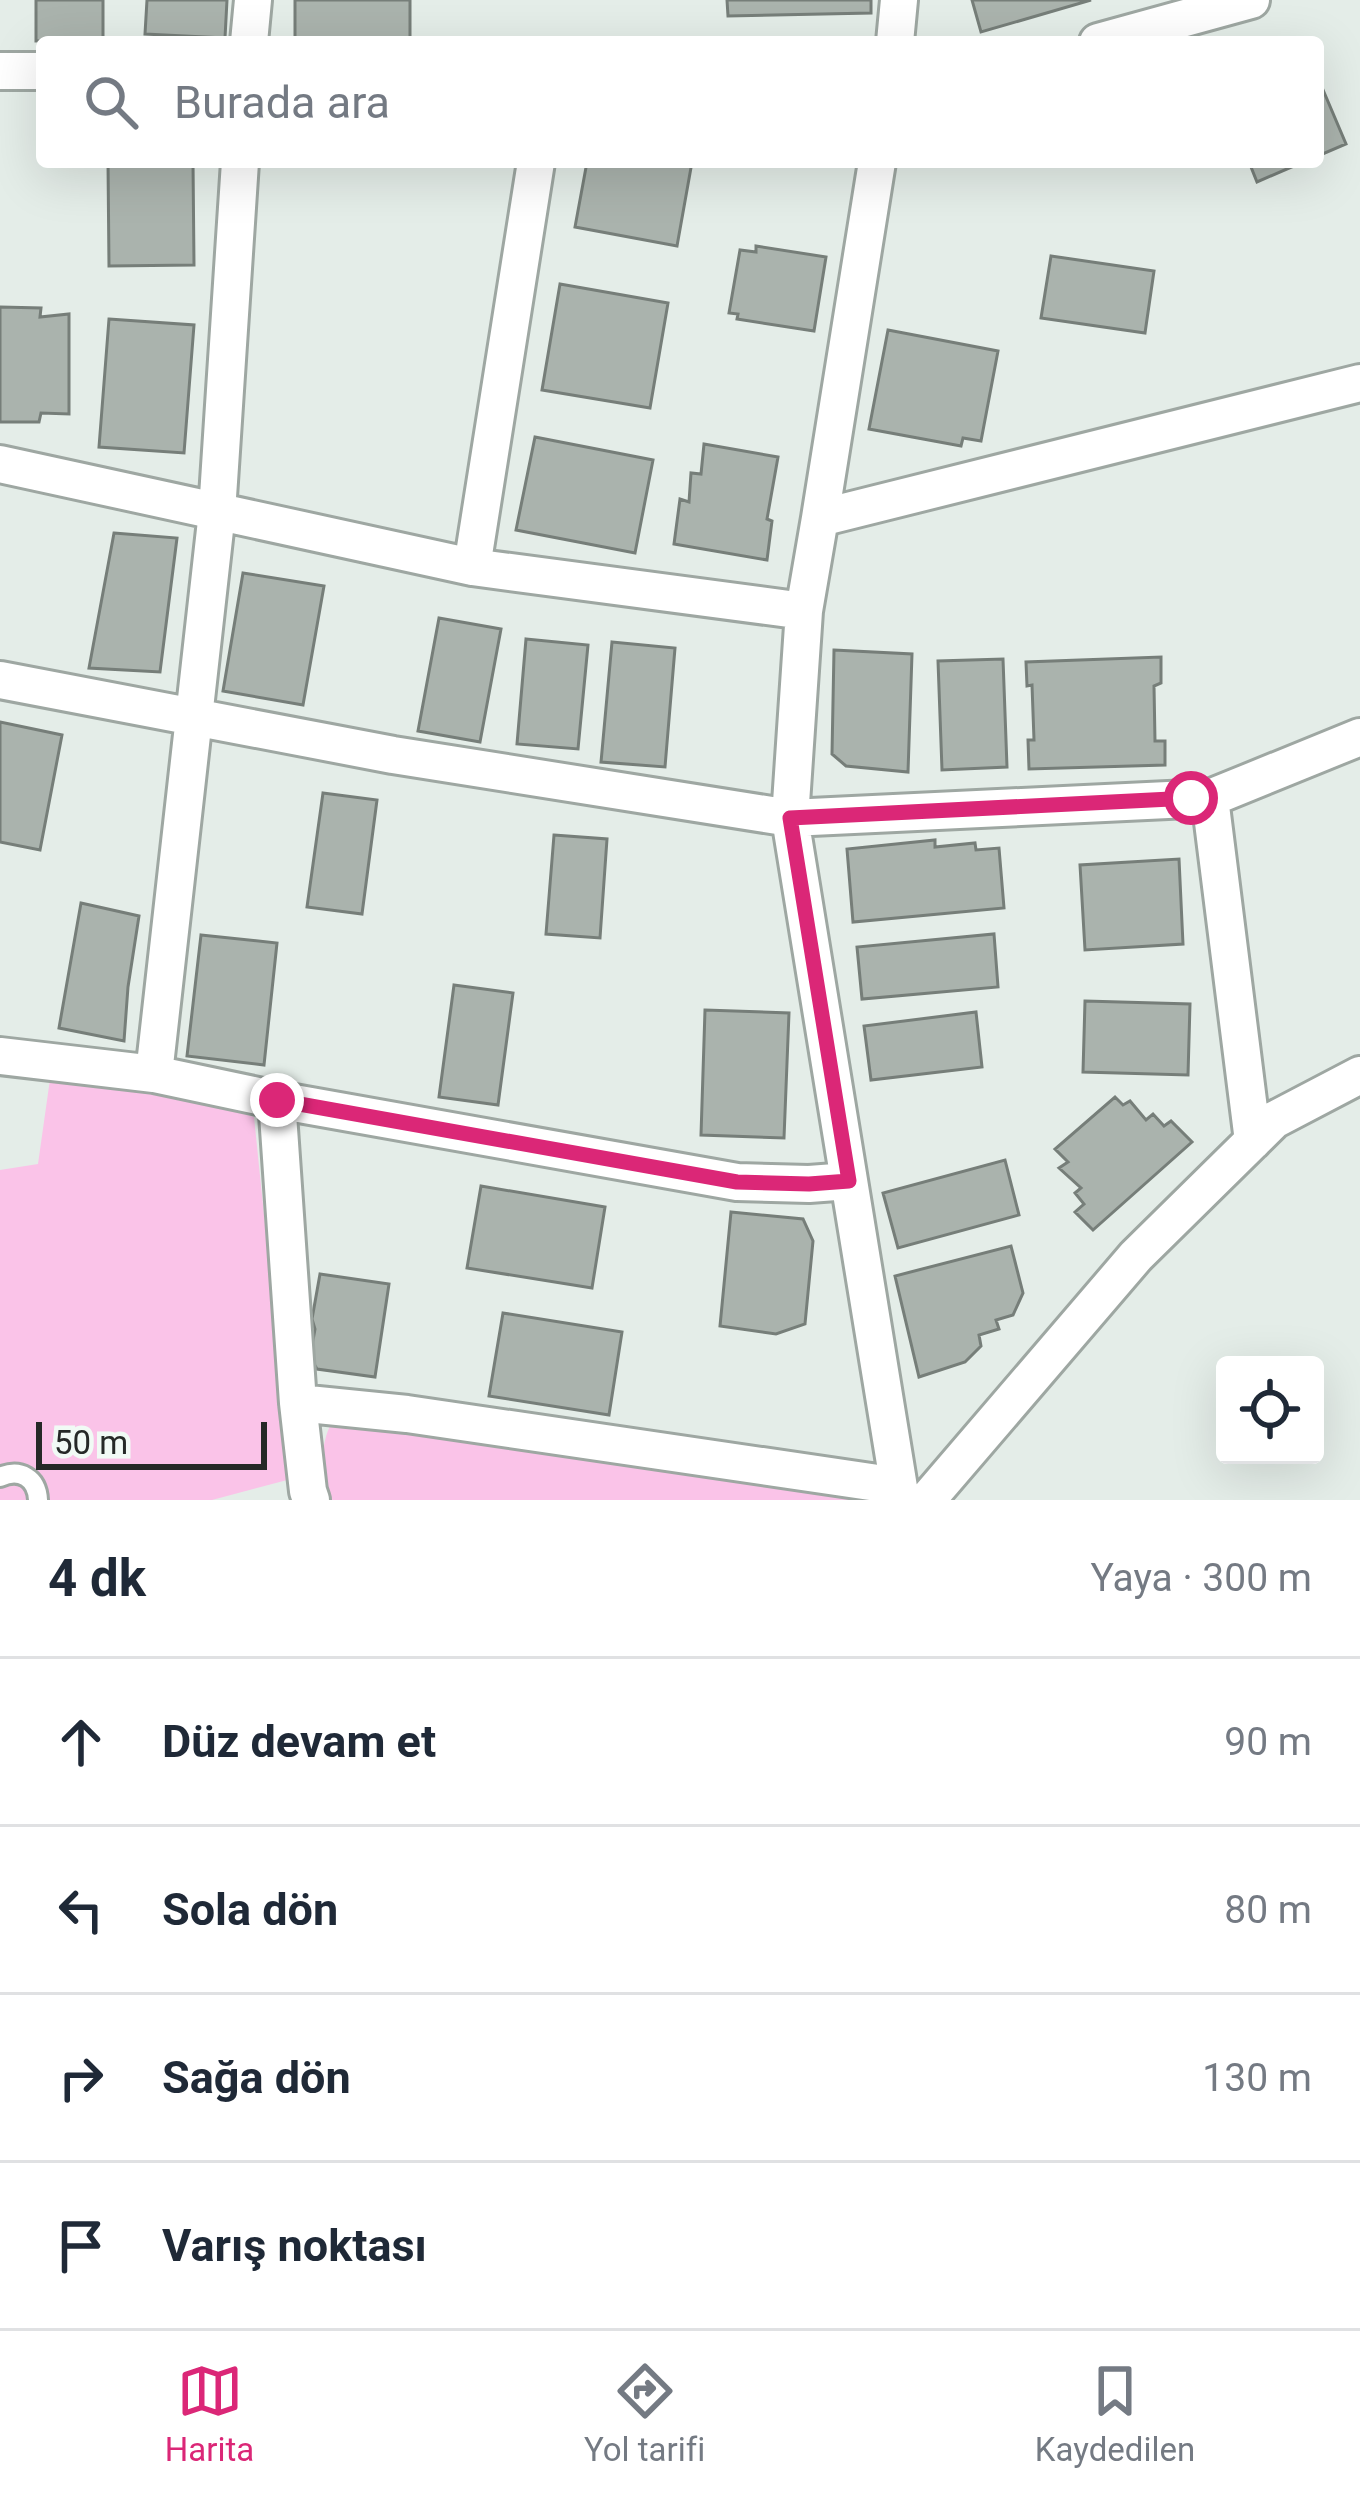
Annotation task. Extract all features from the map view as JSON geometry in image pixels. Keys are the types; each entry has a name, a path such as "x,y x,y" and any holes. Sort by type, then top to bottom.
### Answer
{"street":[{"path":"249,36 253,0"},
{"path":"896,36 899,0"},
{"path":"1120,36 1251,0"},
{"path":"0,71 36,71"},
{"path":"154,1074 217,512 240,168"},
{"path":"472,567 535,168"},
{"path":"876,168 804,610 790,818 849,1181 909,1495"},
{"path":"820,518 1360,383"},
{"path":"0,464 472,567 804,610"},
{"path":"0,680 392,754 790,818 1210,798 1360,737"},
{"path":"1210,798 1253,1141"},
{"path":"0,1056 154,1074 737,1182 849,1181"},
{"path":"909,1495 1136,1256 1274,1120 1360,1076"},
{"path":"277,1100 298,1403 299,1497"},
{"path":"298,1403 407,1414 909,1495"}],"lane":[{"path":"0,1477 13,1473 28,1478 38,1490 38,1500"}],"shaded area":[{"path":"53,1058 254,1117 291,1479 212,1500 0,1500 0,1170 38,1164"},
{"path":"333,1420 856,1500 326,1500 323,1450"}],"building":[{"path":"36,0 103,0 103,36 36,36"},
{"path":"147,0 227,0 225,36 145,34"},
{"path":"295,0 410,0 410,36 295,36"},
{"path":"727,0 871,0 871,13 728,16"},
{"path":"972,0 1091,0 981,32"},
{"path":"1324,92 1346,144 1324,153"},
{"path":"108,168 193,168 194,265 109,266"},
{"path":"586,168 691,168 677,246 575,227"},
{"path":"1251,168 1289,168 1257,182"},
{"path":"756,246 826,257 814,331 737,319 738,314 729,313 740,250 756,252"},
{"path":"1051,256 1154,271 1145,333 1041,318"},
{"path":"560,284 668,303 650,408 542,390"},
{"path":"0,307 41,308 40,317 69,314 69,414 41,413 39,422 0,422"},
{"path":"109,319 194,325 184,453 99,447"},
{"path":"888,330 998,351 981,441 963,438 961,446 869,429"},
{"path":"535,437 653,460 635,553 516,530"},
{"path":"704,444 778,457 767,519 772,521 767,560 674,544 680,499 689,502 691,473 701,474"},
{"path":"114,533 177,538 160,672 89,668"},
{"path":"243,573 324,586 303,705 223,691"},
{"path":"439,618 501,629 480,742 418,731"},
{"path":"526,639 588,645 578,749 517,744"},
{"path":"612,642 675,648 665,767 601,762"},
{"path":"834,650 912,654 908,772 846,766 832,754"},
{"path":"1161,657 1161,683 1154,686 1155,741 1165,741 1165,765 1029,769 1028,740 1034,740 1032,685 1027,686 1026,662"},
{"path":"1003,659 1007,767 942,770 938,661"},
{"path":"0,722 62,735 40,850 0,842"},
{"path":"323,793 377,800 362,914 307,907"},
{"path":"554,835 607,839 600,938 546,934"},
{"path":"935,840 935,847 975,843 976,850 999,848 1004,908 853,922 847,849"},
{"path":"1179,859 1183,944 1085,950 1080,865"},
{"path":"81,903 139,916 124,1041 59,1028"},
{"path":"994,934 998,987 862,999 857,947"},
{"path":"201,935 277,943 264,1065 187,1056"},
{"path":"454,985 513,993 498,1105 439,1097"},
{"path":"1085,1001 1190,1004 1188,1075 1083,1072"},
{"path":"705,1010 789,1013 784,1138 701,1135"},
{"path":"976,1012 982,1067 871,1080 864,1026"},
{"path":"1115,1097 1123,1105 1130,1101 1146,1120 1153,1114 1164,1126 1171,1121 1192,1142 1093,1230 1075,1212 1084,1204 1075,1193 1081,1188 1059,1168 1068,1162 1055,1149"},
{"path":"1005,1160 1019,1215 898,1248 883,1193"},
{"path":"481,1186 605,1207 592,1288 467,1268"},
{"path":"731,1212 803,1219 813,1241 805,1324 776,1334 720,1326"},
{"path":"1011,1246 1023,1293 1013,1315 996,1320 999,1329 979,1335 981,1346 965,1362 919,1377 895,1276"},
{"path":"320,1274 389,1284 375,1377 317,1369 310,1357"},
{"path":"503,1313 622,1332 609,1415 489,1396"}],"route":[{"path":"277,1100 737,1182 849,1181 790,818 1191,798"}]}
